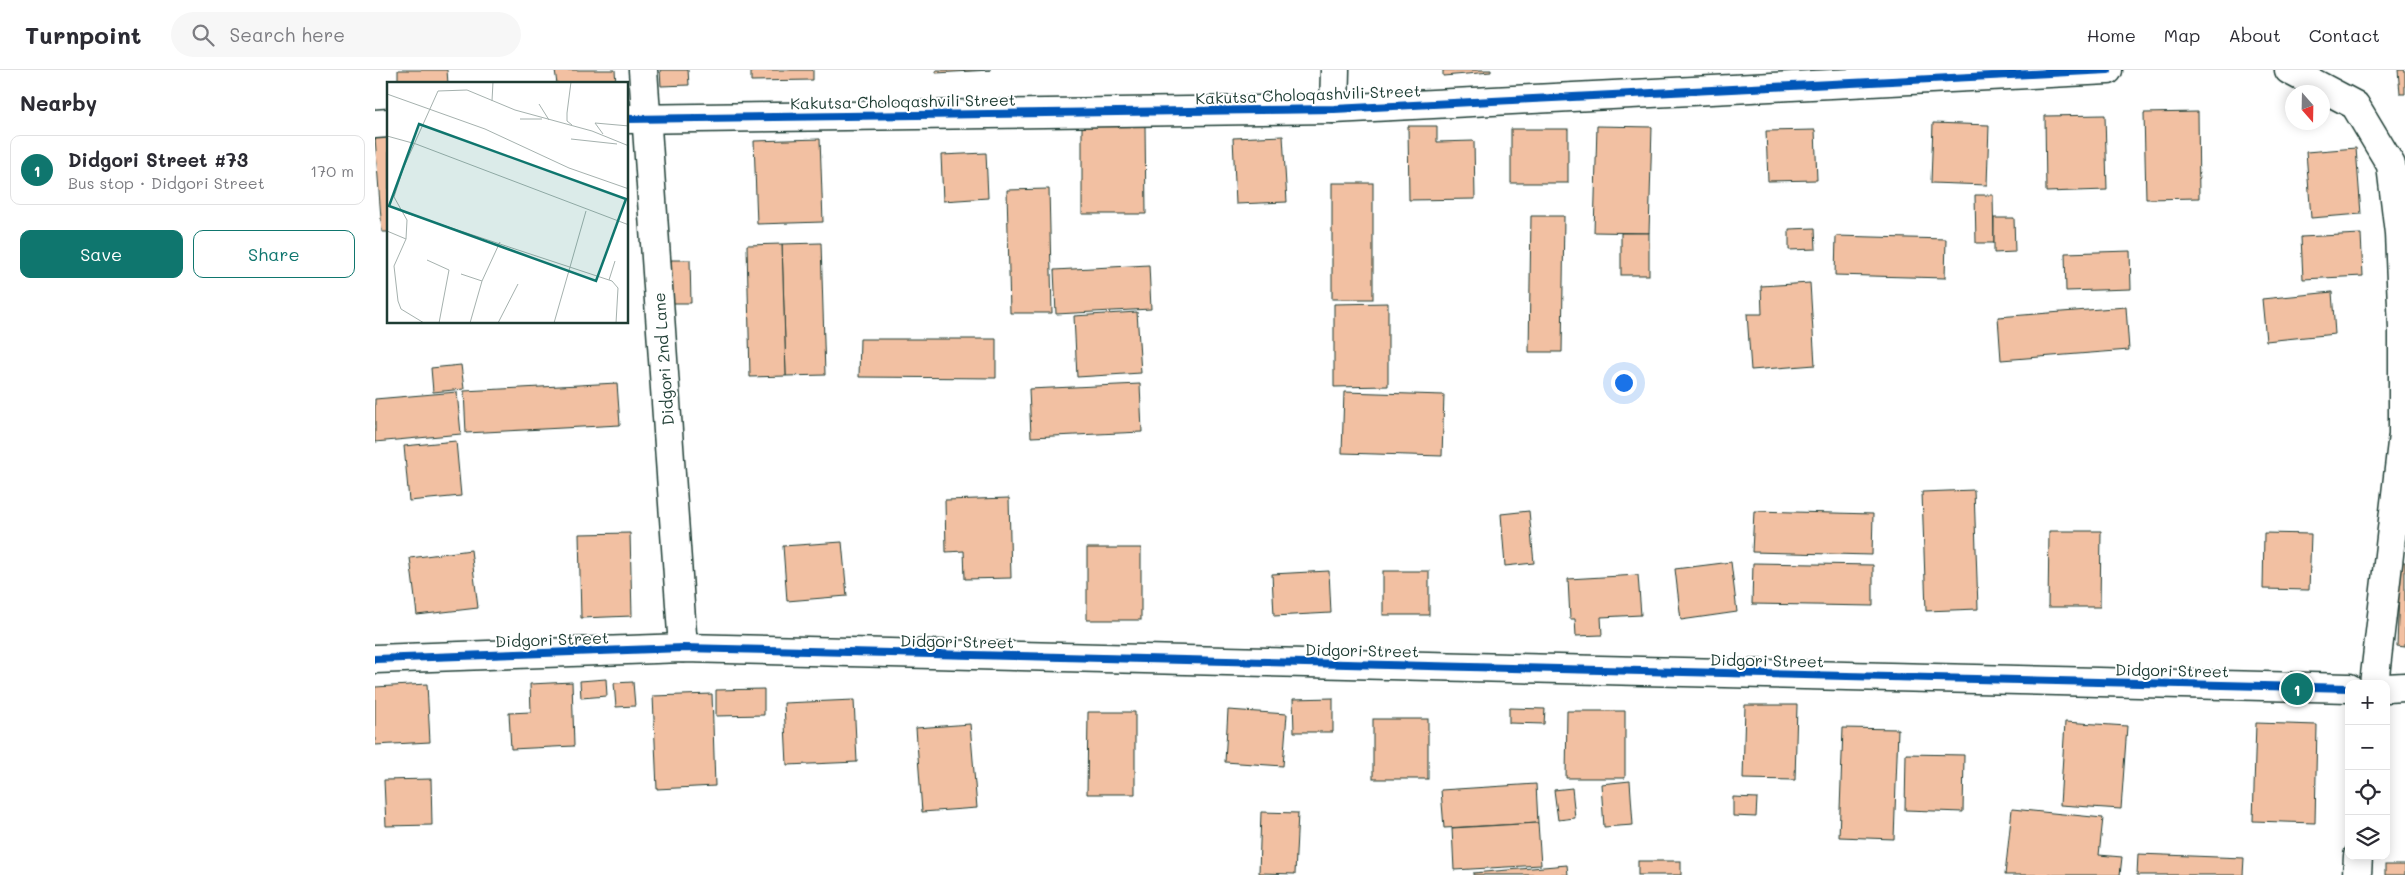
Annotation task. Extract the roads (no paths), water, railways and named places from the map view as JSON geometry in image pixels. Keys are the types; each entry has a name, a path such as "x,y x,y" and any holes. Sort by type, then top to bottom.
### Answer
{"street":[{"name":"Didgori 2nd Lane","path":"643,70 637,118 683,648"},
{"path":"1334,109 1335,70"},
{"name":"Kakutsa Choloqashvili Street","path":"637,118 1334,109 2108,70"},
{"path":"2289,70 2355,105 2391,165 2402,233 2403,434 2374,680"},
{"name":"Didgori Street","path":"375,659 683,648 2345,688"},
{"path":"2390,688 2405,687"},
{"path":"2357,875 2358,860"}],"place":[{"name":"Didgori Street #73","path":"2297,689"}]}
